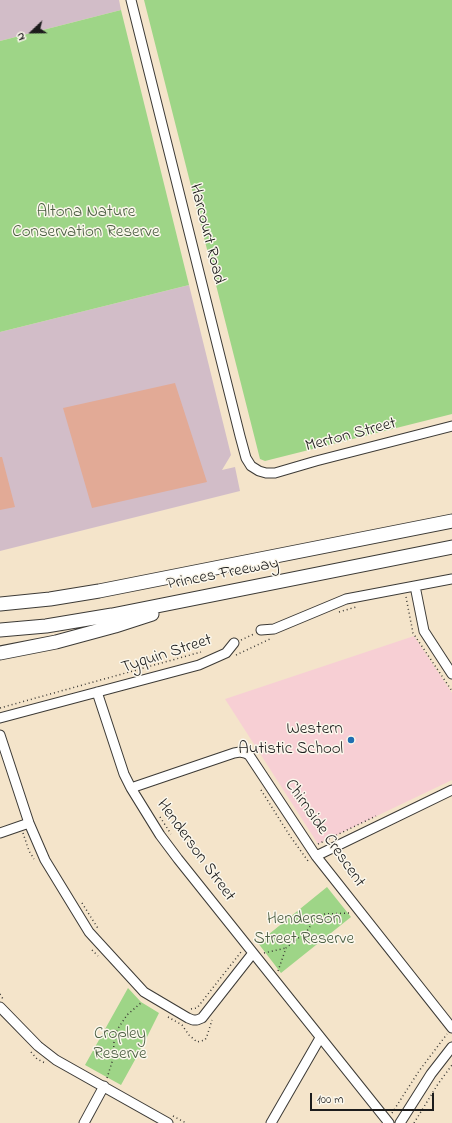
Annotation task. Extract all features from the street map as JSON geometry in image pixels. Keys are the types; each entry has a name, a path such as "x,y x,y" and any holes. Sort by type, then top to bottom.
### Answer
{"highway":[{"name":"Princes Freeway","path":"0,604 50,599 93,592 452,521"},
{"name":"Princes Freeway","path":"0,630 70,622 452,547"},
{"path":"0,653 56,642 115,626 207,596"}],"street":[{"name":"Harcourt Road","path":"131,0 240,436 246,458 252,466 259,471"},
{"name":"Merton Street","path":"259,471 275,473 452,426"},
{"path":"261,630 274,629 346,599 452,579"},
{"path":"414,586 424,631 452,674"},
{"name":"Tyquin Street","path":"0,718 199,664 226,653 234,643"},
{"name":"Henderson Street","path":"97,692 122,767 131,788 170,848 389,1123"},
{"path":"0,735 25,825 89,932 144,992 188,1018 198,1020 202,1018 253,953"},
{"name":"Chirnside Crescent","path":"131,788 234,753 245,753 253,760 316,856 452,1028"},
{"path":"316,856 452,790"},
{"path":"0,833 25,825"},
{"path":"4,1005 38,1046 50,1055 105,1082 171,1119"},
{"path":"271,1123 320,1038"},
{"path":"400,1123 431,1074 452,1047"},
{"path":"84,1123 105,1082"}],"path":[{"name":"Tyquin Street","path":"234,643 261,630"},
{"path":"0,708 201,652"},
{"path":"258,785 290,836 312,865"},
{"path":"156,811 173,838"},
{"path":"25,825 29,851 37,863"},
{"path":"81,902 101,933"},
{"path":"264,953 286,948 307,931 315,919 319,916 325,914 349,913"},
{"path":"89,945 103,961"},
{"path":"278,971 286,948"},
{"path":"190,1010 197,1008 241,952"},
{"path":"0,994 4,1005"},
{"path":"105,1082 113,1059 114,1042 117,1030 127,1015 142,1002"},
{"path":"168,1017 182,1025 197,1042 205,1040 213,1016"},
{"path":"387,1108 392,1114 418,1071 452,1028"},
{"path":"414,1123 438,1084 452,1065"},
{"path":"171,1119 186,1123"}],"shaded area":[{"path":"0,0 119,0 121,10 0,41"},
{"path":"189,285 231,455 222,470 235,467 240,491 0,551 0,332"},
{"name":"Western Autistic School","path":"414,636 452,693 452,780 318,844 225,699"}],"green space":[{"path":"144,0 452,0 452,414 265,461 260,459"},
{"name":"Altona Nature Conservation Reserve","path":"121,10 189,285 0,332 0,41"},
{"name":"Henderson Street Reserve","path":"327,887 351,917 281,973 258,943"},
{"name":"Cropley Reserve","path":"128,988 141,1002 159,1013 121,1085 85,1065"}],"building":[{"path":"175,383 207,482 92,508 63,408"},
{"path":"0,457 2,457 15,507 0,510"}],"place":[{"name":"Western Autistic School","path":"351,740"}]}
